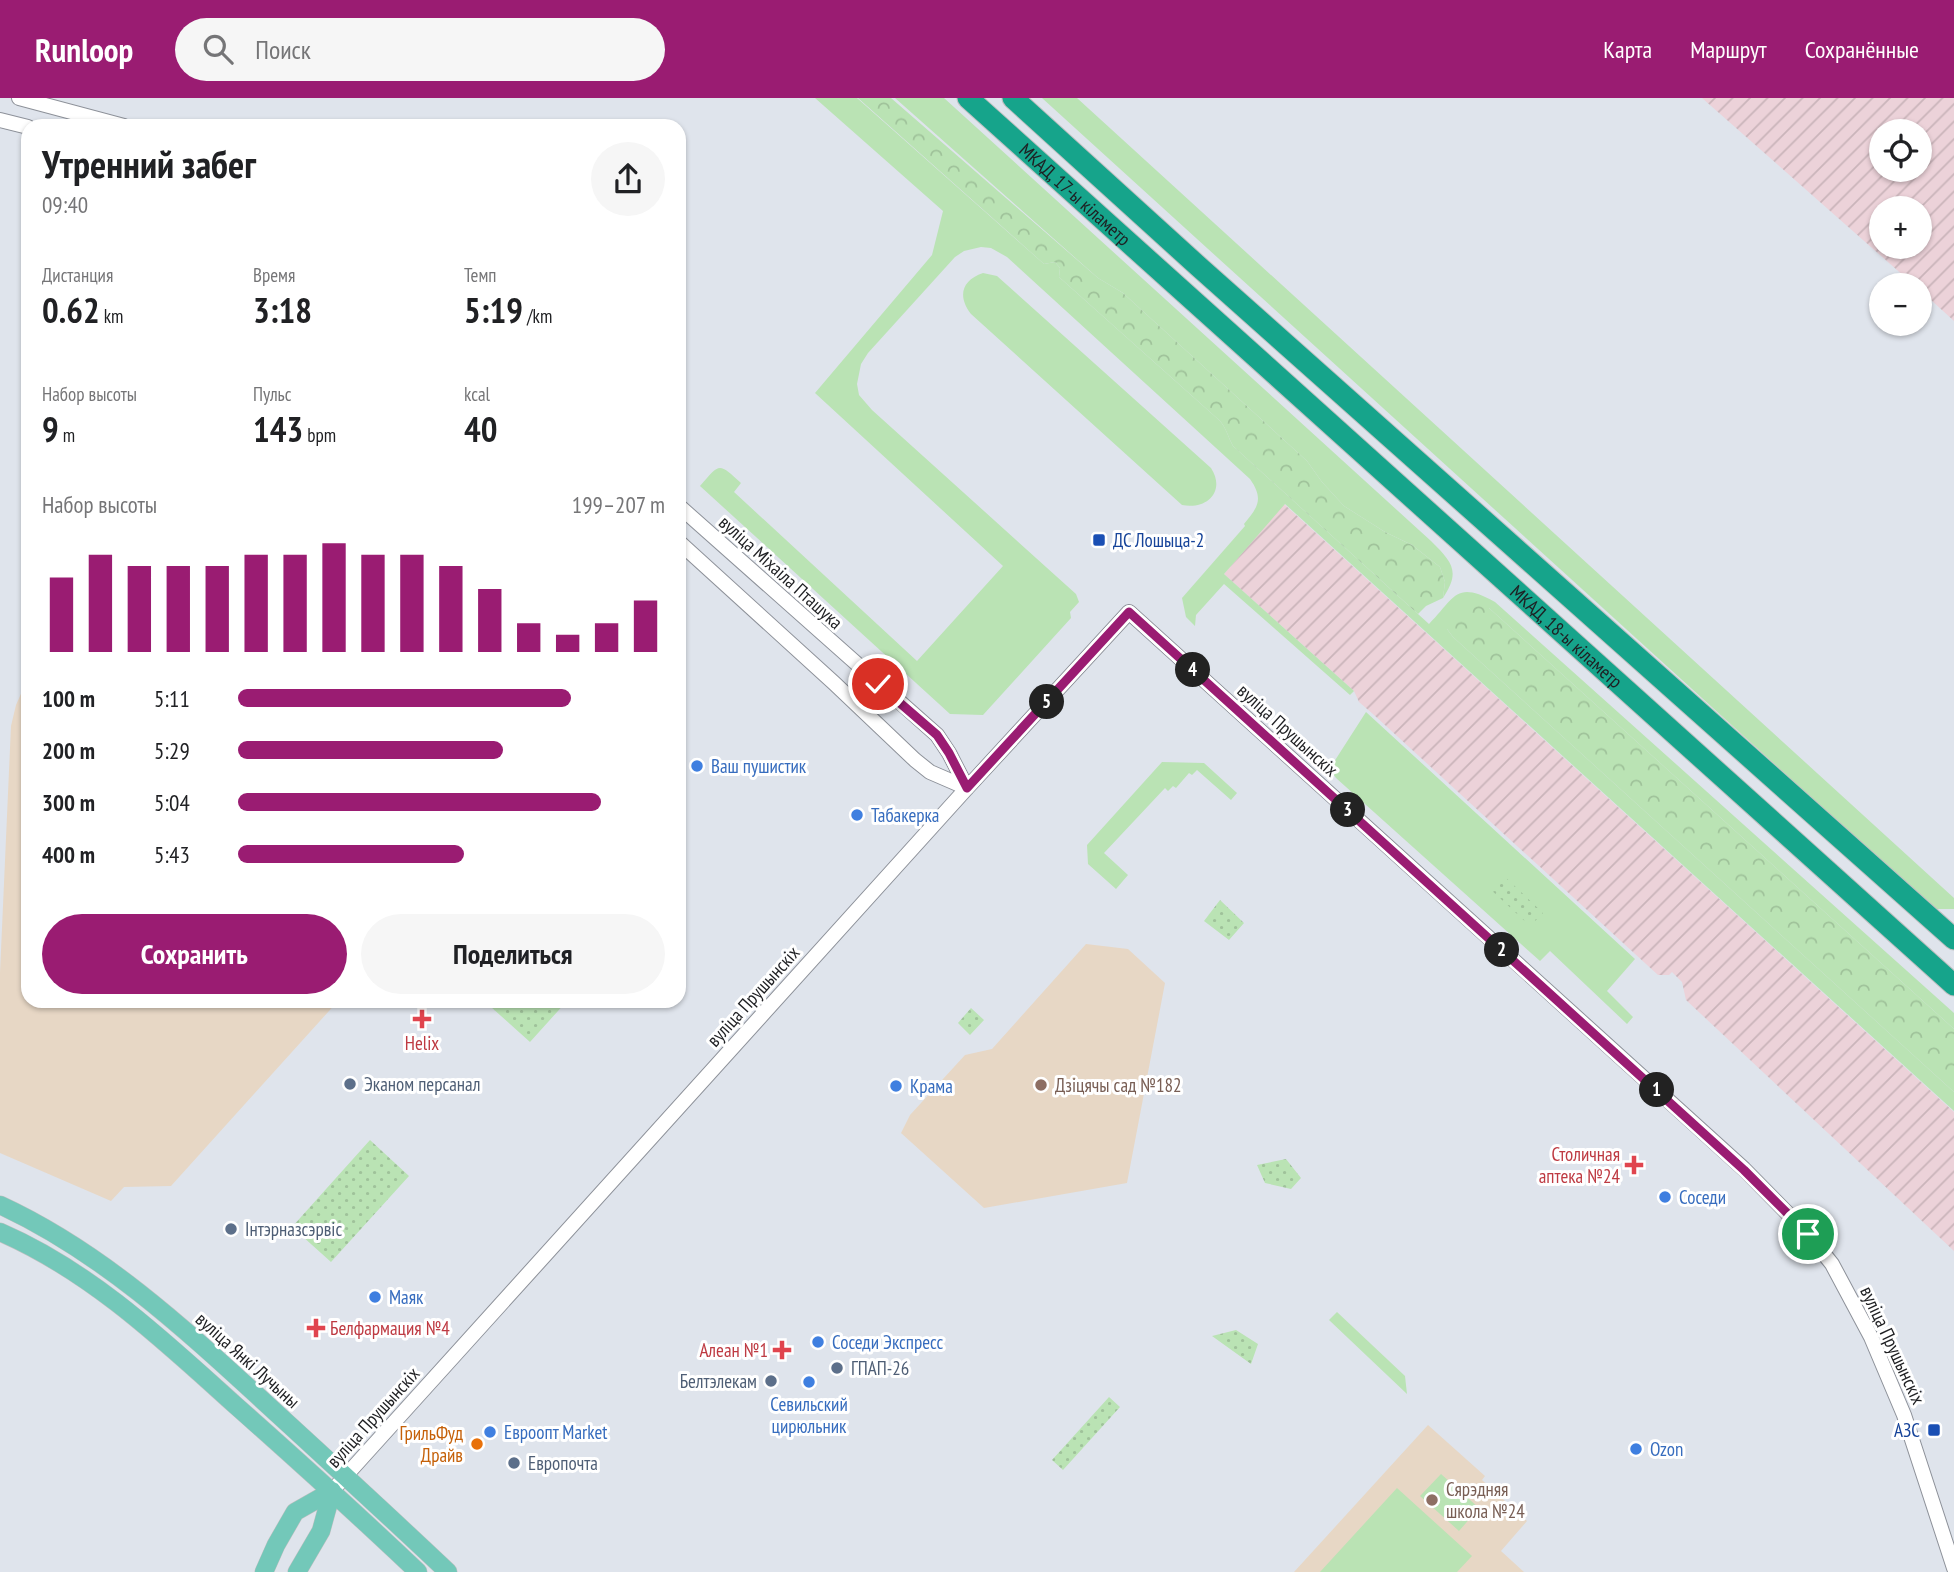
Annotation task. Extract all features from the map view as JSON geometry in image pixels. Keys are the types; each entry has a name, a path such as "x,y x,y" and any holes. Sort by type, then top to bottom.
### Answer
{"highway":[{"name":"МКАД, 17-ы кіламетр","path":"968,98 1180,289"},
{"name":"МКАД, 17-ы кіламетр","path":"1013,98 1198,266"},
{"name":"МКАД, 18-ы кіламетр","path":"1198,266 1954,939"},
{"name":"МКАД, 18-ы кіламетр","path":"1180,289 1954,985"}],"main road":[{"name":"вуліца Янкі Лучыны","path":"0,1205 74,1245 165,1313 448,1572"},
{"path":"0,1232 59,1262 152,1329 418,1572"},
{"path":"264,1572 295,1512 332,1491"},
{"path":"297,1572 321,1531 332,1491"}],"street":[{"path":"19,98 98,119"},
{"path":"0,120 21,125"},
{"name":"вуліца Міхаіла Пташука","path":"686,512 937,735 967,788"},
{"path":"686,547 915,760 930,772 967,788"},
{"name":"вуліца Прушынскіх","path":"332,1491 1129,612 1744,1170 1808,1234 1832,1264 1871,1337 1904,1415 1954,1568"}],"shaded area":[{"path":"1702,98 1954,98 1954,321 1932,301 1932,273 1900,273 1885,259 1932,259 1932,196 1869,196 1869,245"},
{"path":"1284,504 1954,1112 1954,1251 1686,1000 1682,982 1672,972 1669,975 1658,975 1359,702 1354,691 1224,574"},
{"path":"21,694 21,1008 332,1008 171,1186 124,1187 111,1201 0,1153 0,973 11,726"},
{"name":"Дзіцячы сад №182","path":"1086,944 1128,949 1165,983 1127,1183 984,1208 901,1133 910,1115 965,1055 992,1049"},
{"name":"Сярэдняя школа №24","path":"1428,1425 1485,1476 1482,1480 1527,1521 1501,1551 1524,1572 1294,1572"}],"green space":[{"path":"815,98 857,98 1044,264 1055,262 1060,268 1059,277 1219,420 1233,446 1429,624 1451,600 1463,592 1471,592 1495,602 1954,1013 1954,1029 1489,608 1447,629 1954,1092 1954,1111 1285,504 1224,574 1354,691 1350,695 1224,584 1196,615 1195,626 1186,617 1182,598 1245,526 1258,503 1254,486 1250,479 1007,257 991,248 981,247 964,251 955,257 868,353 861,364 857,384 859,395 872,410 1076,594 1079,602 1070,612 1071,618 983,715 950,714 700,486 716,469 728,471 741,483 734,492 917,661 1003,566 815,393 932,255 943,211"},
{"path":"858,98 891,98 1098,278 1123,293 1307,461 1344,506 1385,532 1412,545 1440,567 1445,582 1443,598 1426,606 1418,614 1233,446 1219,420 1059,277 1060,268 1055,262 1044,264"},
{"path":"895,98 944,98 1431,541 1452,567 1452,581 1443,598 1445,582 1440,567 1412,545 1385,532 1344,506 1307,461 1123,293 1098,278"},
{"path":"1042,98 1077,98 1954,898 1954,909 1934,909"},
{"path":"983,273 997,276 1211,468 1216,484 1212,497 1199,505 1182,505 971,314 964,301 964,289 970,280"},
{"path":"1477,603 1489,608 1954,1029 1954,1092 1453,637 1447,629 1448,618 1464,605"},
{"path":"1366,712 1635,959 1607,991 1633,1017 1627,1024 1550,951 1540,961 1336,778 1331,771 1332,765"},
{"path":"1162,762 1204,763 1237,793 1231,800 1197,770 1192,775 1189,773 1176,788 1173,786 1168,791 1165,788 1104,853 1128,875 1116,889 1088,864 1087,845"},
{"path":"1502,874 1543,913 1530,926 1489,888"},
{"path":"1220,900 1244,923 1229,940 1204,921"},
{"path":"492,1008 561,1008 530,1042"},
{"path":"971,1008 984,1020 970,1035 958,1023"},
{"path":"370,1140 409,1176 331,1262 292,1227"},
{"path":"1286,1159 1301,1178 1291,1189 1265,1183 1257,1165"},
{"path":"1337,1312 1405,1376 1407,1394 1329,1320"},
{"path":"1236,1330 1258,1344 1251,1364 1212,1336"},
{"path":"1109,1397 1120,1407 1063,1470 1052,1460"},
{"path":"1441,1474 1479,1508 1459,1531 1420,1496"},
{"path":"1397,1488 1472,1556 1457,1572 1320,1572"}],"place":[{"name":"ДС Лошыца-2","path":"1099,540"},
{"name":"Ваш пушистик","path":"697,766"},
{"name":"Табакерка","path":"857,815"},
{"name":"Helix","path":"422,1019"},
{"name":"Эканом персанал","path":"350,1084"},
{"name":"Дзіцячы сад №182","path":"1041,1085"},
{"name":"Крама","path":"896,1086"},
{"name":"Столичная аптека №24","path":"1634,1165"},
{"name":"Соседи","path":"1665,1197"},
{"name":"Інтэрназсэрвіс","path":"231,1229"},
{"name":"Маяк","path":"375,1297"},
{"name":"Белфармация №4","path":"316,1328"},
{"name":"Соседи Экспресс","path":"818,1342"},
{"name":"Алеан №1","path":"782,1350"},
{"name":"ГПАП-26","path":"837,1368"},
{"name":"Белтэлекам","path":"771,1381"},
{"name":"Севильский цирюльник","path":"809,1382"},
{"name":"АЗС","path":"1934,1430"},
{"name":"Евроопт Market","path":"490,1432"},
{"name":"ГрильФуд Драйв","path":"477,1444"},
{"name":"Ozon","path":"1636,1449"},
{"name":"Европочта","path":"514,1463"},
{"name":"Сярэдняя школа №24","path":"1432,1500"}],"route":[{"path":"878,684 937,735 967,788 1129,612 1744,1170 1808,1234"}]}
